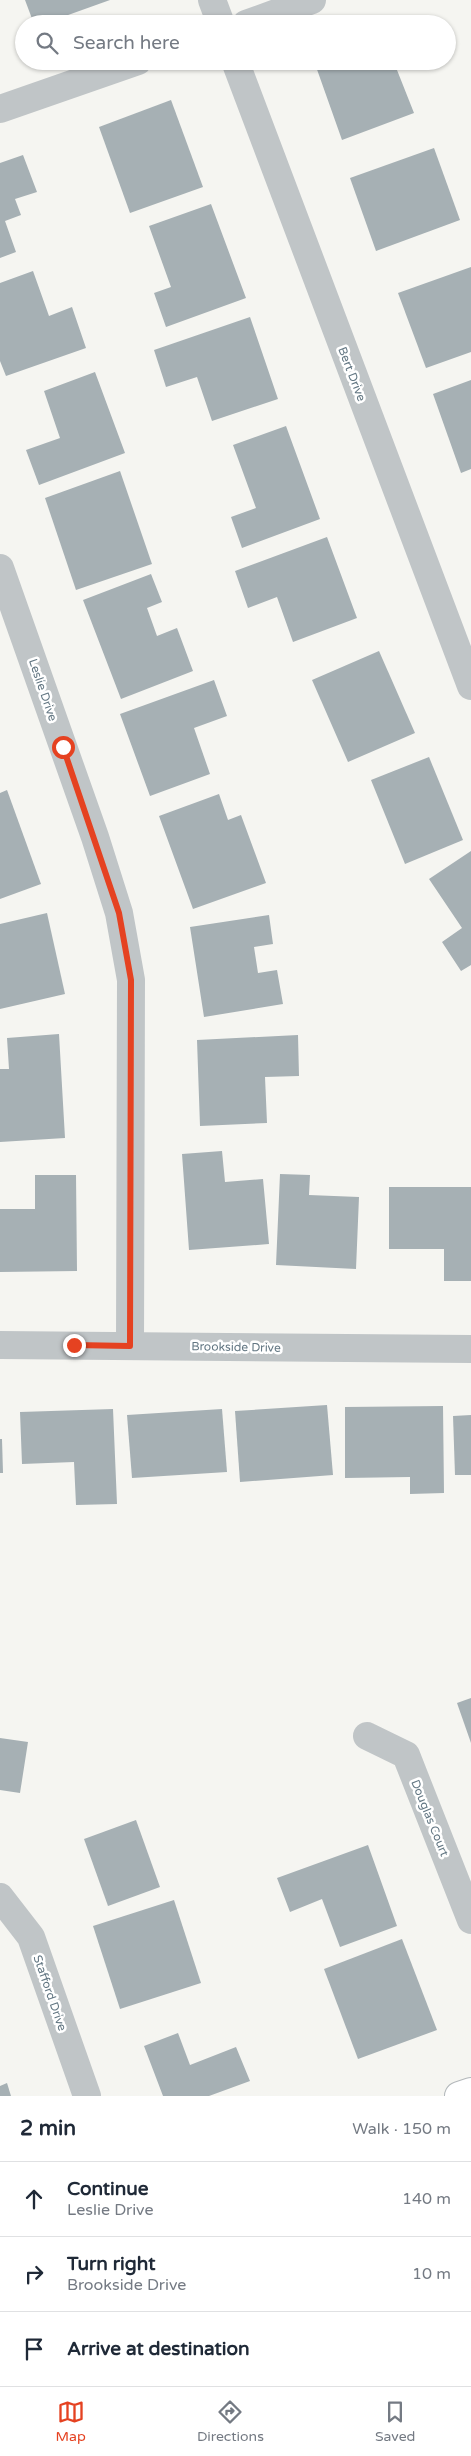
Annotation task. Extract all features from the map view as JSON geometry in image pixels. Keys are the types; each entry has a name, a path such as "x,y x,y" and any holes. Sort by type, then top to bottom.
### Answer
{"main road":[{"path":"459,2096 471,2092"}],"street":[{"path":"212,0 218,15"},
{"path":"271,15 312,0"},
{"path":"0,109 112,70"},
{"name":"Bert Drive","path":"238,70 471,686"},
{"name":"Leslie Drive","path":"0,568 95,836 119,913 131,980 130,1346"},
{"name":"Brookside Drive","path":"0,1345 471,1349"},
{"name":"Douglas Court","path":"367,1736 406,1755 471,1920"},
{"name":"Stafford Drive","path":"0,1897 30,1937 86,2096"}],"building":[{"path":"25,0 110,0 68,15 31,15"},
{"path":"317,70 397,70 414,113 342,140"},
{"path":"171,100 203,187 130,213 99,127"},
{"path":"434,148 460,220 376,251 350,178"},
{"path":"23,155 37,192 15,199 21,215 5,221 16,252 0,258 0,163"},
{"path":"211,204 246,298 166,327 154,293 171,287 149,226"},
{"path":"471,267 471,352 426,368 398,293"},
{"path":"33,271 49,316 72,307 86,348 6,376 0,361 0,283"},
{"path":"250,317 278,399 212,421 197,377 166,387 154,350"},
{"path":"95,372 125,453 39,485 26,450 60,438 44,391"},
{"path":"471,380 471,469 461,473 433,394"},
{"path":"286,426 320,519 242,548 231,517 256,508 233,445"},
{"path":"120,471 152,564 76,590 45,498"},
{"path":"327,537 357,618 293,642 277,597 248,608 235,571"},
{"path":"151,574 162,602 147,608 157,636 177,628 193,671 121,699 83,600"},
{"path":"379,651 415,733 348,762 312,680"},
{"path":"214,680 227,716 194,728 210,774 150,796 120,714"},
{"path":"429,757 463,840 405,864 371,780"},
{"path":"7,790 41,884 0,899 0,793"},
{"path":"219,794 228,820 241,815 266,883 193,909 159,816"},
{"path":"471,851 471,965 461,971 442,942 462,928 429,879"},
{"path":"47,913 65,994 0,1009 0,924"},
{"path":"269,915 273,944 254,947 258,973 277,970 283,1004 204,1017 190,927"},
{"path":"59,1034 65,1138 0,1142 0,1069 9,1069 7,1038"},
{"path":"298,1035 299,1076 265,1077 267,1123 200,1126 197,1040"},
{"path":"222,1151 225,1182 263,1179 269,1244 189,1250 182,1154"},
{"path":"280,1174 310,1175 309,1195 359,1197 356,1269 276,1265"},
{"path":"35,1175 76,1175 77,1271 0,1272 0,1209 35,1209"},
{"path":"389,1187 471,1187 471,1281 444,1281 444,1249 389,1249"},
{"path":"327,1405 333,1475 240,1482 235,1411"},
{"path":"443,1406 444,1493 410,1494 410,1477 345,1478 345,1407"},
{"path":"113,1409 117,1504 76,1505 74,1462 22,1464 20,1412"},
{"path":"222,1409 227,1472 132,1478 127,1415"},
{"path":"471,1415 471,1475 455,1475 453,1416"},
{"path":"0,1439 2,1439 3,1473 0,1473"},
{"path":"471,1698 471,1743 457,1703"},
{"path":"0,1738 28,1742 20,1793 0,1790"},
{"path":"136,1820 160,1887 108,1906 84,1839"},
{"path":"368,1845 397,1926 340,1947 322,1899 290,1912 277,1878"},
{"path":"174,1900 201,1983 120,2009 93,1926"},
{"path":"402,1939 437,2030 358,2059 324,1969"},
{"path":"178,2033 190,2065 236,2047 250,2081 209,2096 163,2096 144,2046"},
{"path":"7,2083 11,2096 0,2096 0,2086"}],"route":[{"path":"63,747 95,836 119,913 131,980 130,1346 74,1345"}]}
